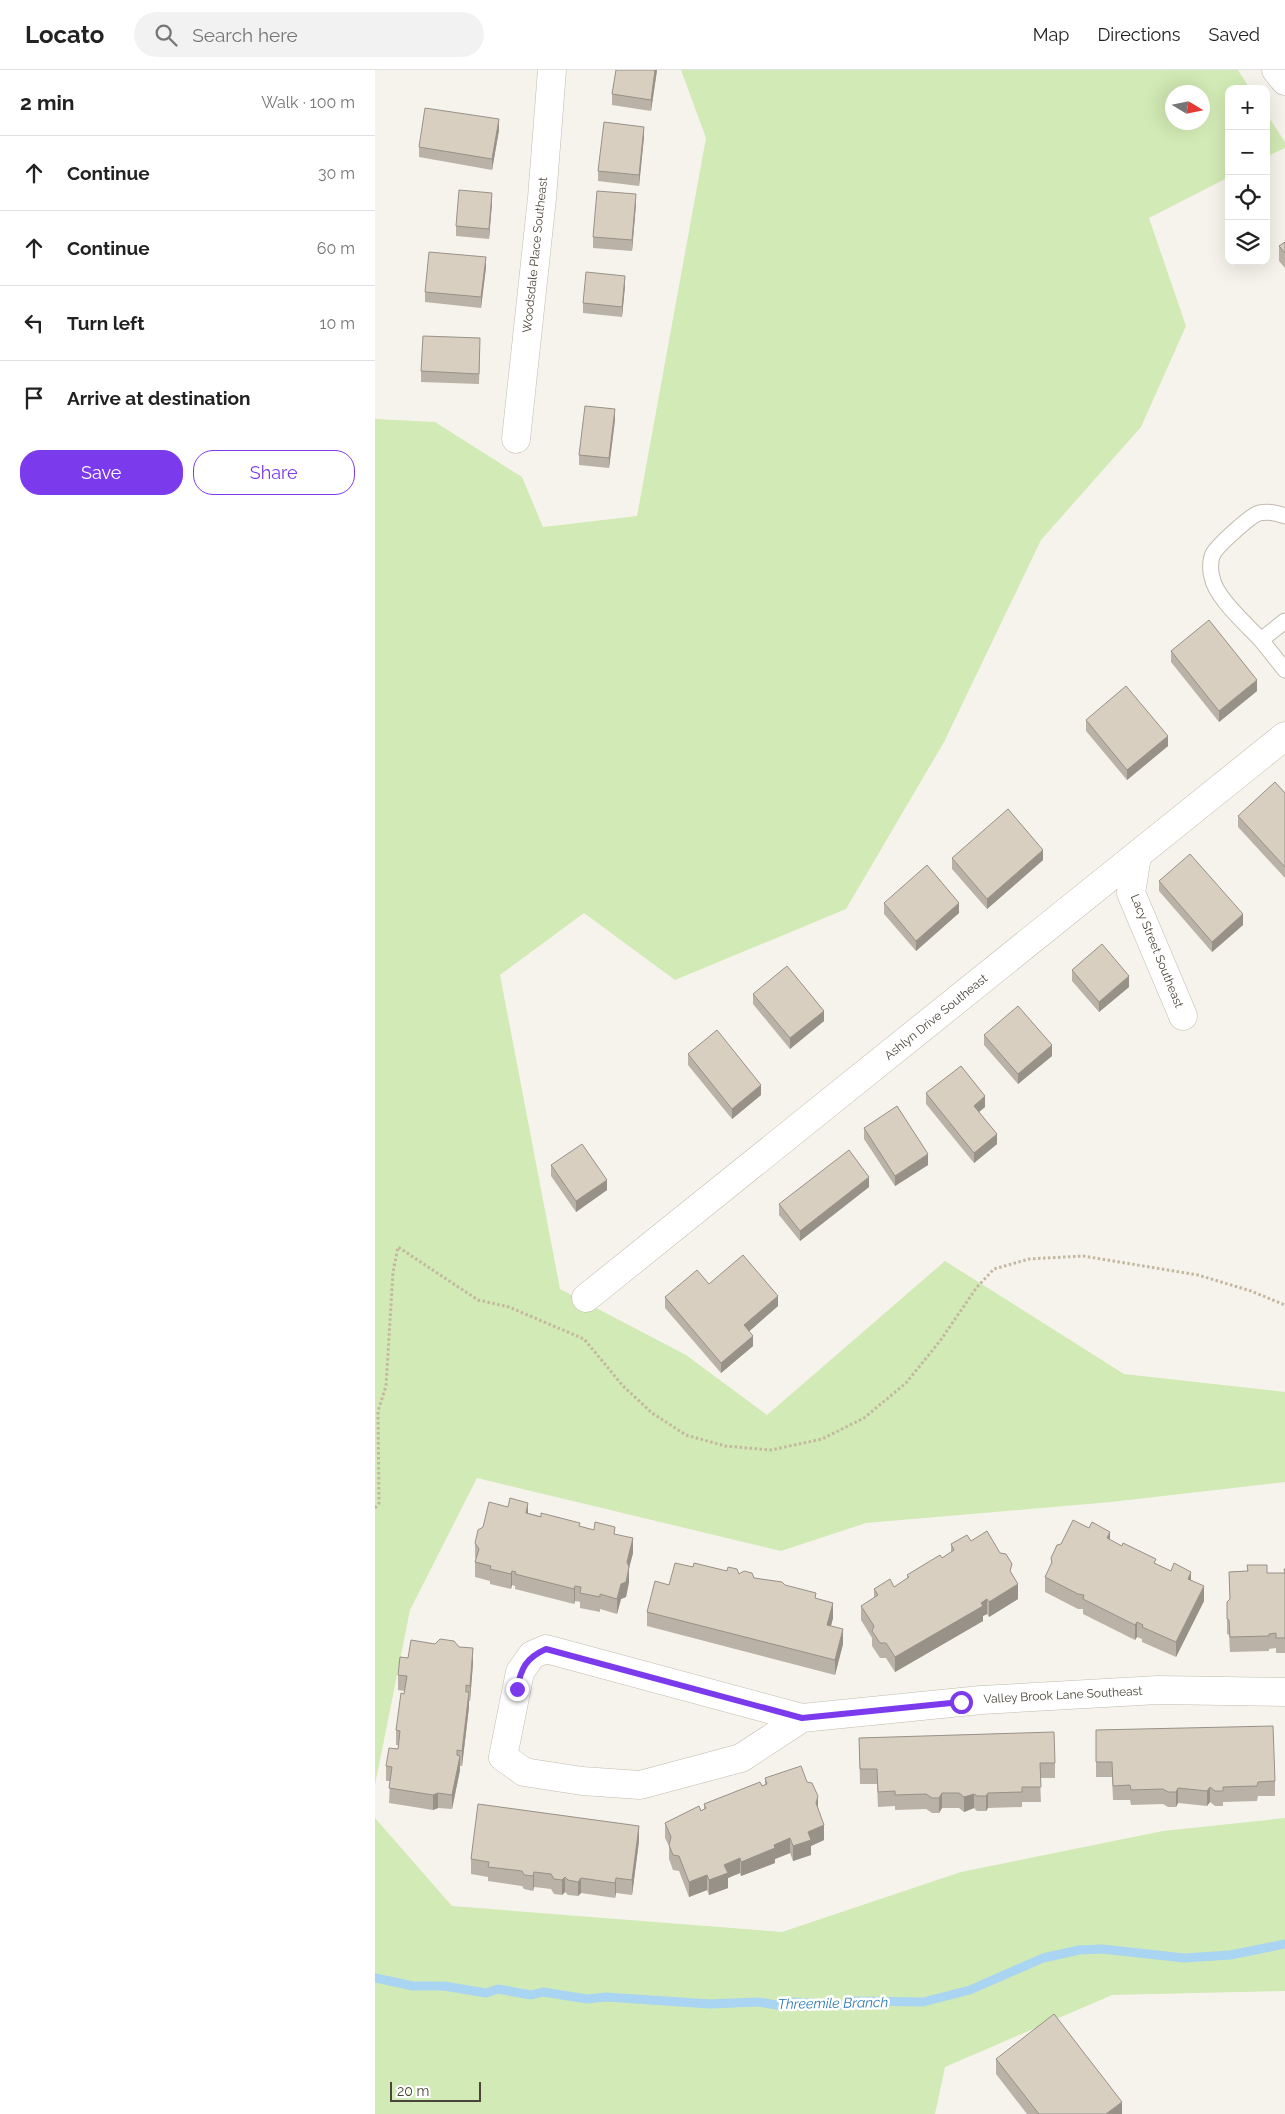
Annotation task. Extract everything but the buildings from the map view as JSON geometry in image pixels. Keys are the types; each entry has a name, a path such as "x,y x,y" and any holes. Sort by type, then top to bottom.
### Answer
{"street":[{"name":"Woodsdale Place Southeast","path":"517,439 552,70"},
{"path":"1276,70 1285,82"},
{"name":"Ashlyn Drive Southeast","path":"586,1298 1285,736"},
{"name":"Lacy Street Southeast","path":"1137,856 1131,893 1183,1016"},
{"name":"Valley Brook Lane Southeast","path":"802,1718 741,1758 640,1785 582,1781 524,1772 503,1756 520,1672 532,1656 546,1649 802,1718 981,1700 1158,1690 1285,1692"}],"lane":[{"path":"1285,516 1271,512 1257,514 1245,522 1213,554 1211,564 1212,578 1217,591 1285,670"},
{"path":"1261,640 1285,621"}],"path":[{"path":"375,1508 379,1502 378,1411 386,1386 393,1272 398,1247 478,1300 509,1307 584,1339 623,1386 652,1413 686,1435 725,1446 771,1450 822,1439 865,1418 906,1383 940,1341 977,1287 993,1269 1029,1259 1083,1256 1198,1275 1251,1291 1285,1305"}],"green space":[{"path":"681,70 1238,70 1247,85 1225,85 1225,179 1149,218 1186,326 1141,427 1041,540 944,742 846,909 675,980 584,913 500,975 560,1289 686,1355 767,1415 945,1261 1124,1374 1285,1392 1285,1482 1111,1502 866,1523 781,1551 477,1478 410,1610 375,1785 375,419 435,422 522,477 543,527 637,516 706,138"},
{"path":"1270,119 1285,142 1285,148 1270,155"},
{"path":"375,1818 452,1906 782,1932 961,1872 1163,1831 1285,1818 1285,1991 1112,1995 945,2067 935,2114 375,2114"}],"waterway":[{"name":"Threemile Branch","path":"375,1978 413,1986 444,1986 486,1993 498,1989 531,1995 543,1992 587,1999 606,1997 710,2004 758,2002 783,2006 792,2002 843,2005 855,2001 923,2002 970,1990 1043,1958 1079,1950 1102,1949 1184,1958 1230,1955 1285,1944"}],"route":[{"path":"517,1689 520,1672 532,1656 546,1649 802,1718 961,1702"}]}
